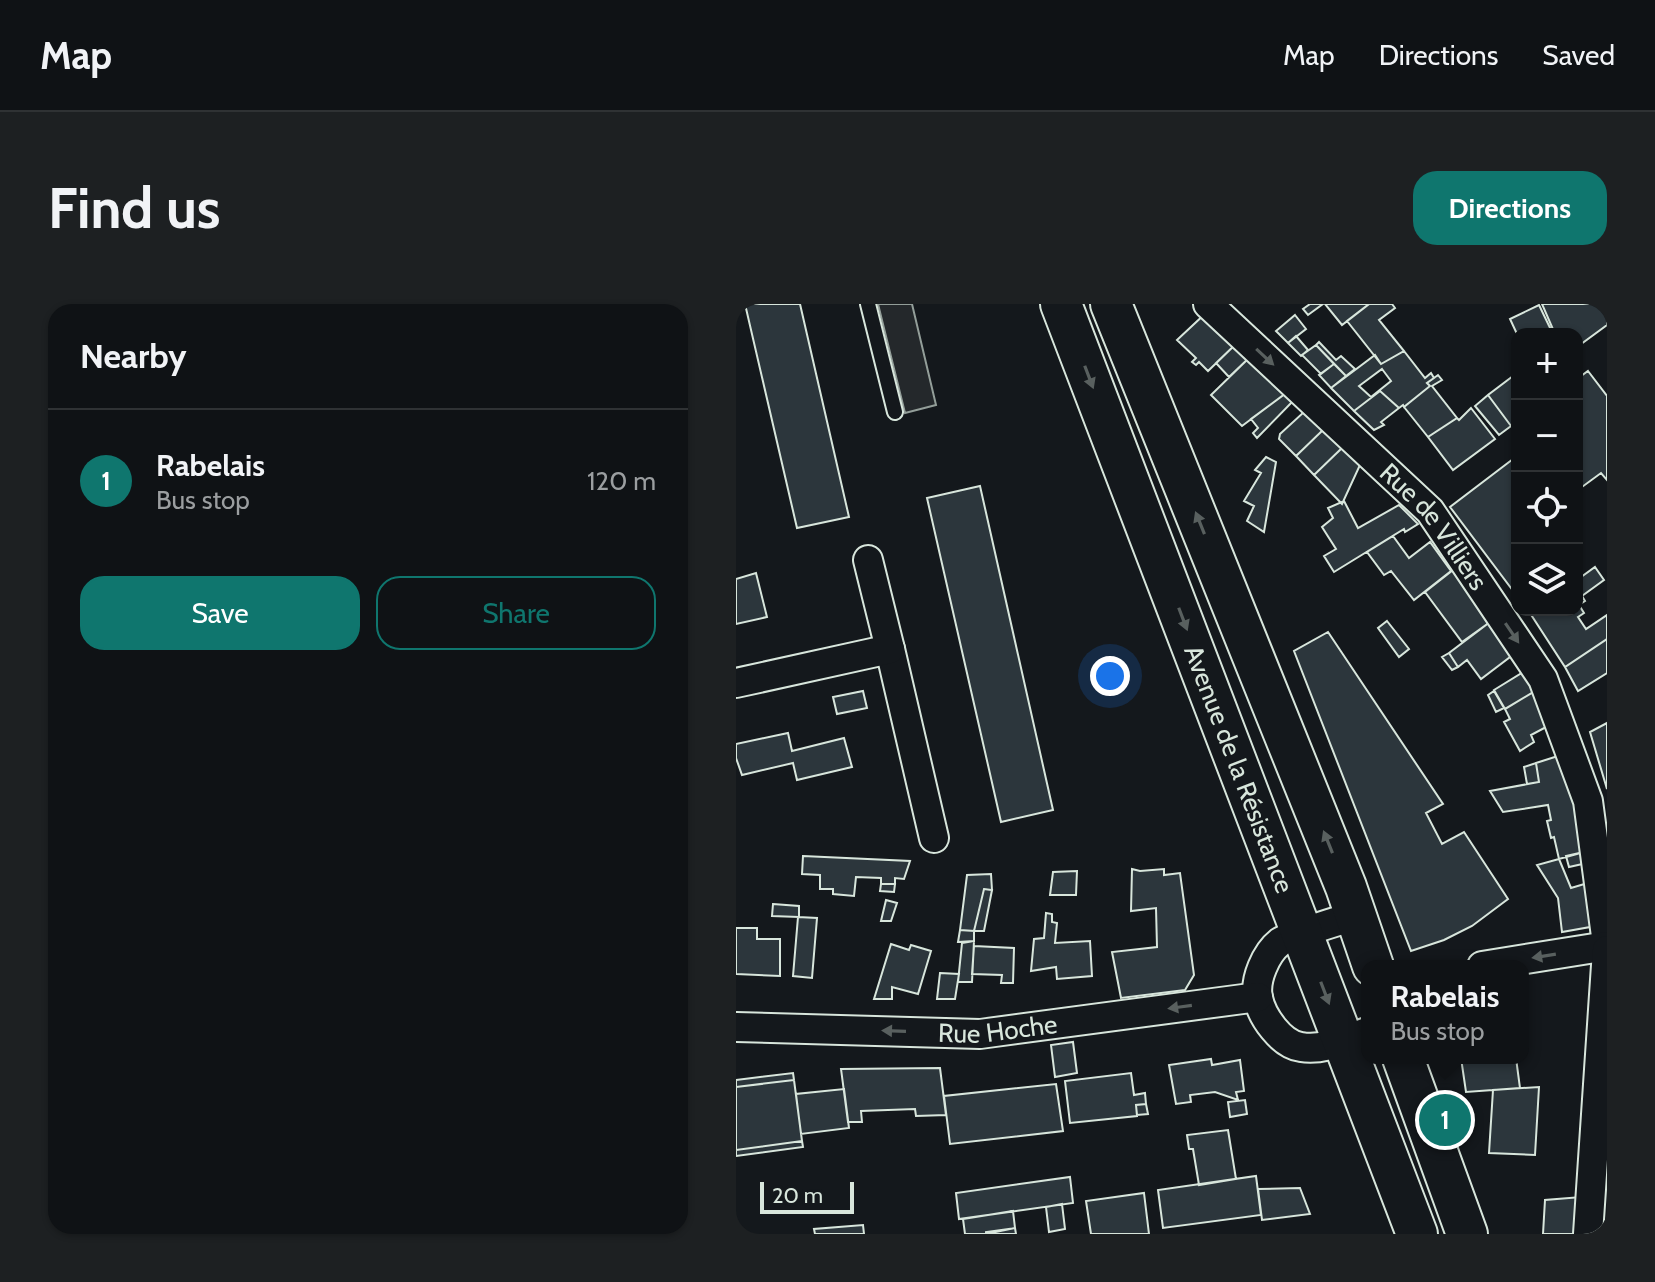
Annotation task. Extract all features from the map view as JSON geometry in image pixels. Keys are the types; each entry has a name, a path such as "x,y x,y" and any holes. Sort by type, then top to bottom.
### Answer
{"main road":[{"name":"Avenue de la Résistance","path":"1061,304 1302,935 1355,1036 1361,1055"},
{"name":"Avenue de la Résistance","path":"1111,304 1357,915 1371,960"},
{"name":"Avenue de la Résistance","path":"1364,1064 1417,1234"},
{"path":"1405,1064 1467,1234"}],"street":[{"name":"Rue de Villiers","path":"1208,304 1430,511 1543,679 1588,801 1607,947 1588,1234"},
{"path":"868,560 934,838"},
{"path":"736,683 890,649"},
{"path":"1355,1036 1320,1048 1297,1047 1278,1034 1258,997 1261,970 1281,941 1357,915"},
{"path":"1521,960 1607,947"},
{"name":"Rue Hoche","path":"736,1027 980,1034 1258,997"}],"lane":[{"path":"868,304 895,412"}],"shaded area":[{"path":"878,304 912,304 936,405 905,413"}],"building":[{"path":"745,304 800,304 849,517 797,528"},
{"path":"1310,304 1323,304 1308,315 1303,309"},
{"path":"1325,304 1367,304 1368,305 1342,325"},
{"path":"1369,304 1392,304 1395,308 1379,320 1404,351 1381,364 1347,321"},
{"path":"1542,304 1607,304 1607,325 1583,343 1583,328 1552,328"},
{"path":"1539,305 1550,328 1514,328 1510,319"},
{"path":"1207,312 1238,342 1208,371 1199,362 1196,365 1192,362 1196,358 1177,340"},
{"path":"1295,315 1306,329 1288,343 1276,331"},
{"path":"1296,336 1308,350 1301,356 1288,343"},
{"path":"1238,342 1251,356 1229,377 1216,363"},
{"path":"1319,342 1336,360 1341,356 1355,369 1346,376 1316,345"},
{"path":"1316,345 1334,364 1321,374 1302,355"},
{"path":"1404,351 1425,378 1431,373 1434,378 1427,383 1430,386 1399,408 1380,391 1354,411 1331,388 1375,355 1381,364","holes":["1382,369 1391,381 1371,397 1359,386"]},
{"path":"1251,356 1286,393 1242,426 1211,395"},
{"path":"1334,364 1346,376 1331,388 1319,375"},
{"path":"1588,371 1607,396 1607,480 1601,473 1583,486 1583,400 1583,375"},
{"path":"1438,375 1442,380 1432,386 1457,418 1428,437 1404,407 1430,386 1427,383"},
{"path":"1511,378 1511,426 1488,395"},
{"path":"1380,391 1399,408 1381,422 1384,425 1374,430 1354,411"},
{"path":"1286,393 1294,400 1257,438 1253,433 1258,428 1251,419"},
{"path":"1488,395 1511,426 1499,435 1475,406"},
{"path":"1471,408 1495,439 1453,470 1428,437 1457,418 1459,420"},
{"path":"1305,411 1324,429 1296,456 1279,439 1280,434"},
{"path":"1324,429 1342,448 1314,475 1296,456"},
{"path":"1342,448 1360,465 1342,504 1314,475"},
{"path":"1266,457 1276,462 1264,532 1247,521 1254,506 1244,501 1261,473 1255,470"},
{"path":"1511,461 1511,588 1450,507"},
{"path":"980,486 1053,810 1001,822 927,498"},
{"path":"1344,501 1358,528 1399,505 1418,524 1405,532 1404,529 1334,572 1324,556 1336,549 1322,527 1333,518 1328,508"},
{"path":"1393,536 1409,558 1430,542 1451,571 1414,600 1391,571 1384,575 1367,552"},
{"path":"1595,567 1604,580 1583,595 1583,576"},
{"path":"1453,570 1490,622 1462,642 1425,592"},
{"path":"756,573 767,617 736,624 736,579"},
{"path":"1607,615 1607,639 1565,667 1532,616 1580,616 1586,629"},
{"path":"1387,621 1409,649 1399,657 1378,628"},
{"path":"1490,622 1514,654 1481,679 1467,660 1458,667 1449,653"},
{"path":"1328,632 1443,804 1426,813 1442,844 1464,832 1508,899 1472,926 1411,951 1294,651"},
{"path":"1607,639 1607,673 1578,691 1565,667"},
{"path":"1449,653 1458,667 1452,670 1442,657"},
{"path":"1525,671 1535,691 1505,709 1494,690"},
{"path":"863,691 867,708 837,714 833,697"},
{"path":"1494,691 1504,708 1496,712 1488,695"},
{"path":"1535,691 1550,725 1531,735 1534,742 1520,751 1504,722 1510,719 1505,709"},
{"path":"1607,723 1607,789 1590,732"},
{"path":"788,733 792,751 844,738 852,767 797,780 793,763 742,775 736,758 736,744"},
{"path":"1561,755 1570,779 1584,852 1559,859 1547,821 1551,820 1548,805 1503,812 1490,791 1539,782 1536,763"},
{"path":"1536,763 1539,782 1527,784 1524,767"},
{"path":"1584,852 1587,863 1569,867 1566,856"},
{"path":"803,856 910,861 904,879 895,878 895,884 881,884 881,878 856,877 854,896 833,894 833,889 820,889 820,875 802,874"},
{"path":"1559,859 1571,888 1591,882 1599,916 1590,927 1562,932 1558,898 1537,865"},
{"path":"1132,869 1164,869 1164,875 1180,873 1194,975 1185,990 1121,998 1112,952 1157,947 1156,908 1131,911"},
{"path":"1077,871 1076,895 1050,895 1053,872"},
{"path":"991,874 992,890 984,889 974,931 960,930 967,875"},
{"path":"881,884 895,884 894,892 880,891"},
{"path":"984,889 992,890 984,931 974,931"},
{"path":"886,900 897,903 891,921 881,921"},
{"path":"773,904 799,906 799,917 772,916"},
{"path":"1046,913 1052,914 1052,922 1057,923 1055,943 1090,941 1092,976 1057,979 1056,967 1031,971 1034,939 1044,938"},
{"path":"798,917 817,918 812,978 793,976"},
{"path":"736,928 757,928 757,939 780,939 780,976 736,974"},
{"path":"960,930 974,931 974,941 958,942"},
{"path":"974,941 972,982 958,982 962,943"},
{"path":"891,944 909,950 911,945 931,951 918,994 892,987 892,999 874,999"},
{"path":"974,946 1014,948 1013,983 1001,983 1002,975 972,974"},
{"path":"940,973 959,974 955,999 937,999"},
{"path":"1073,1042 1077,1073 1055,1077 1051,1045"},
{"path":"1211,1059 1212,1065 1240,1060 1244,1091 1236,1092 1238,1100 1215,1092 1190,1095 1191,1102 1176,1104 1169,1065"},
{"path":"1462,1064 1517,1064 1520,1088 1466,1092"},
{"path":"940,1068 946,1115 916,1116 915,1109 861,1111 862,1122 848,1122 841,1069"},
{"path":"793,1073 794,1080 736,1087 736,1080"},
{"path":"1131,1073 1134,1095 1145,1093 1146,1104 1136,1105 1137,1116 1070,1123 1065,1081"},
{"path":"794,1080 802,1141 736,1150 736,1087"},
{"path":"1056,1084 1063,1131 950,1144 944,1096"},
{"path":"1539,1087 1535,1155 1489,1153 1493,1090"},
{"path":"844,1089 849,1128 801,1134 796,1094"},
{"path":"1245,1100 1247,1114 1230,1117 1228,1102"},
{"path":"1146,1104 1148,1114 1137,1115 1136,1105"},
{"path":"1228,1130 1236,1179 1199,1185 1193,1149 1189,1149 1187,1135"},
{"path":"802,1141 803,1147 736,1156 736,1150"},
{"path":"1256,1176 1261,1215 1163,1228 1158,1190"},
{"path":"1070,1177 1073,1203 959,1219 956,1193"},
{"path":"1300,1188 1310,1214 1262,1220 1258,1189"},
{"path":"1144,1193 1149,1234 1091,1234 1086,1201"},
{"path":"1581,1197 1578,1234 1543,1234 1545,1200"},
{"path":"1062,1204 1065,1229 1049,1232 1046,1207"},
{"path":"1013,1211 1015,1228 986,1234 965,1234 963,1219"},
{"path":"863,1225 864,1234 815,1234 814,1229"},
{"path":"1015,1228 1016,1234 986,1234 986,1232"}],"place":[{"name":"Rabelais","path":"1445,1120"}]}
